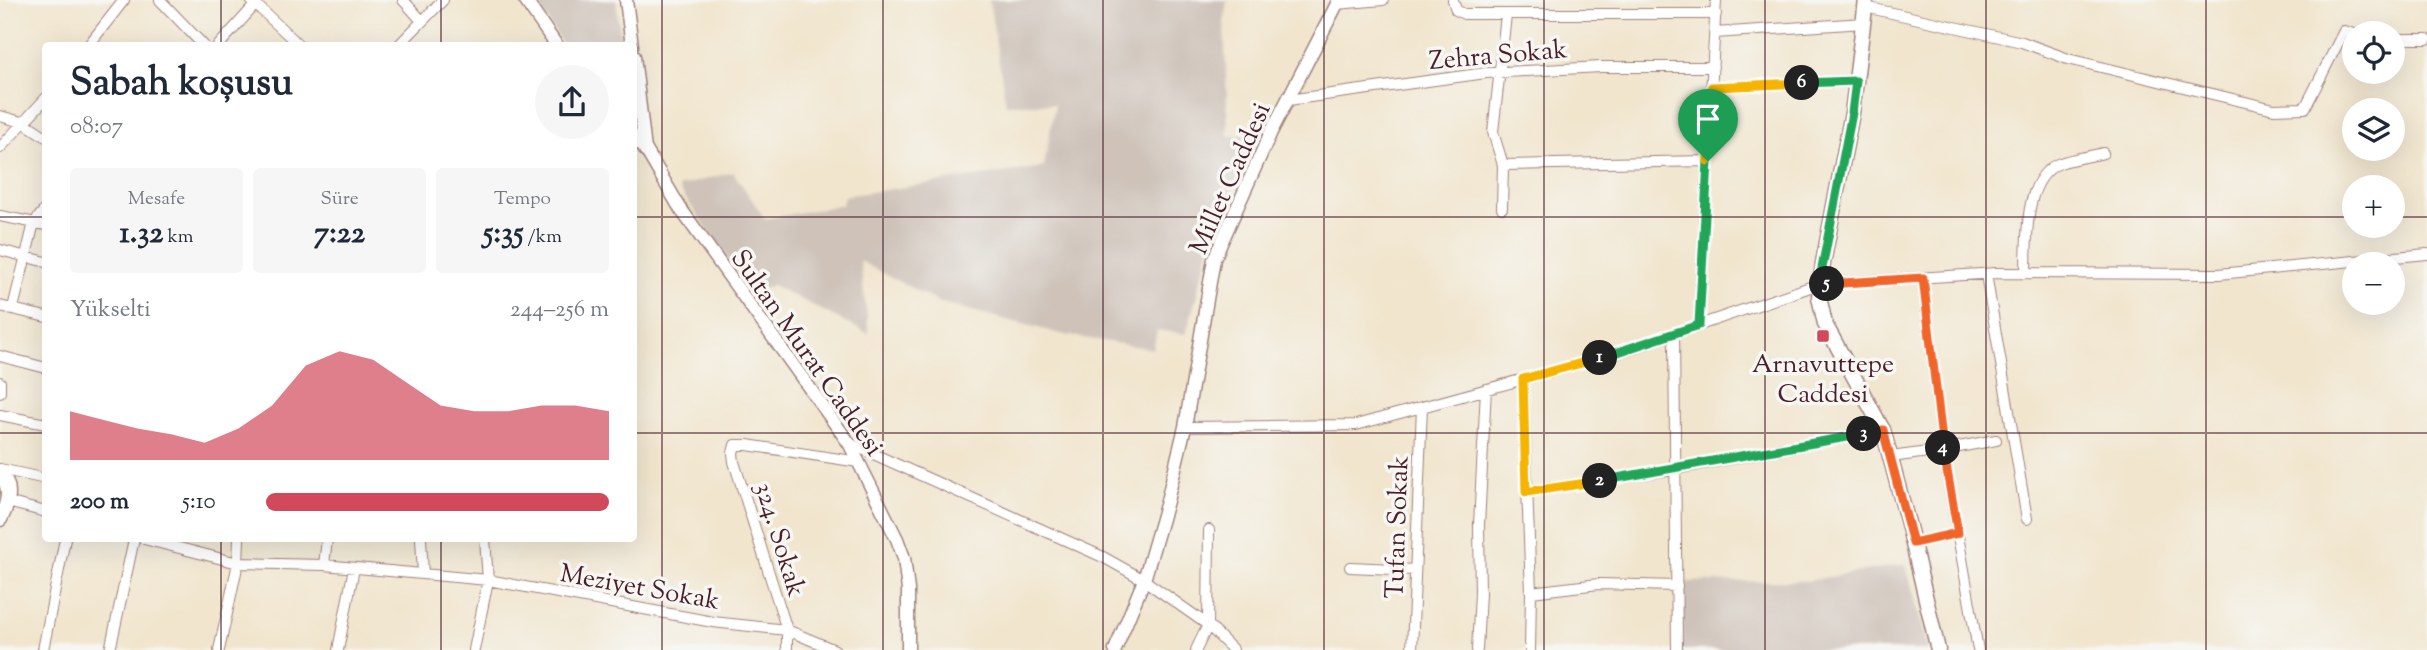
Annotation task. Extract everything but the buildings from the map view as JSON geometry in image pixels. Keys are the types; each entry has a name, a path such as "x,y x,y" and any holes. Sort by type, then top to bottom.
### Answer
{"main road":[{"path":"1866,3 1852,113 1819,284 1821,310 1825,324 1883,430 1938,650"},
{"path":"0,472 8,485 2,501 0,519"}],"street":[{"path":"91,42 124,0"},
{"path":"160,0 200,42"},
{"path":"403,0 422,21"},
{"path":"402,42 443,0"},
{"path":"525,0 554,42"},
{"path":"626,0 631,42"},
{"path":"1337,2 1383,0"},
{"path":"1453,0 1456,10 1464,14 1716,14"},
{"path":"1699,325 1716,0"},
{"path":"221,42 254,2 296,42"},
{"name":"Millet Caddesi","path":"1115,650 1144,580 1166,505 1185,427 1214,259 1271,132 1337,2"},
{"path":"1866,3 2022,42 2068,59 2274,109 2305,108 2342,35"},
{"path":"1502,208 1503,165 1493,132 1506,15"},
{"path":"1715,33 1864,23"},
{"path":"190,42 195,36"},
{"path":"2405,39 2427,40"},
{"name":"Zehra Sokak","path":"1288,100 1499,72 1601,67 1713,67"},
{"path":"637,80 646,150"},
{"path":"1712,87 1856,81"},
{"path":"0,148 42,103"},
{"path":"0,116 25,123 42,134"},
{"name":"Sultan Murat Caddesi","path":"637,140 680,208 849,443 904,558 908,590 908,650"},
{"path":"2026,273 2028,220 2036,183 2057,164 2103,153"},
{"path":"1503,165 1708,161"},
{"path":"13,308 34,223 42,213"},
{"path":"0,216 42,224"},
{"path":"0,250 42,261"},
{"path":"1185,427 1356,425 1612,355 1819,284 1986,274 2219,274 2427,254"},
{"path":"1986,274 2027,519"},
{"path":"1923,278 1943,450 1978,650"},
{"path":"0,306 42,316"},
{"path":"1674,334 1677,650"},
{"path":"0,356 42,367"},
{"path":"1523,379 1531,592 1530,650"},
{"path":"0,382 0,392"},
{"path":"1477,650 1479,525 1486,389"},
{"name":"Tufan Sokak","path":"1412,650 1422,407"},
{"path":"0,415 42,423"},
{"path":"1526,492 1676,469 1883,430"},
{"path":"1891,457 1996,440"},
{"path":"849,443 1104,557 1144,580 1208,625 1233,650"},
{"name":"324. Sokak","path":"787,650 787,629 734,462 735,445 859,462"},
{"path":"0,472 42,478"},
{"path":"2,501 42,511"},
{"path":"1196,650 1208,625 1209,530"},
{"path":"1913,543 1958,533"},
{"path":"43,650 64,542"},
{"path":"110,650 133,542"},
{"name":"Meziyet Sokak","path":"156,542 238,563 324,565 488,580 713,622 787,629 835,650"},
{"path":"219,650 238,563 239,542"},
{"path":"324,565 327,542"},
{"path":"421,542 423,574"},
{"path":"474,650 488,580 485,542"},
{"path":"338,650 354,568"},
{"path":"1350,568 1415,570"},
{"path":"1531,592 1599,584 1677,586"}],"shaded area":[{"path":"535,0 616,0 621,42 561,42"},
{"path":"989,0 1227,0 1224,19 1228,136 1258,135 1214,231 1186,334 1157,330 1153,349 1065,335 938,302 860,261 869,334 772,285 752,294 678,187 733,172 765,219 842,205 844,196 1044,167 1055,104 1006,104"},
{"path":"1906,564 1928,650 1683,650 1683,582 1806,581"}],"place":[{"name":"Arnavuttepe Caddesi","path":"1823,336"}],"route":[{"path":"1856,81 1819,284 1923,278 1943,450 1958,533 1913,543 1883,430 1676,469 1526,492 1523,379 1612,355 1699,325 1708,161 1712,87 1856,81"}]}
